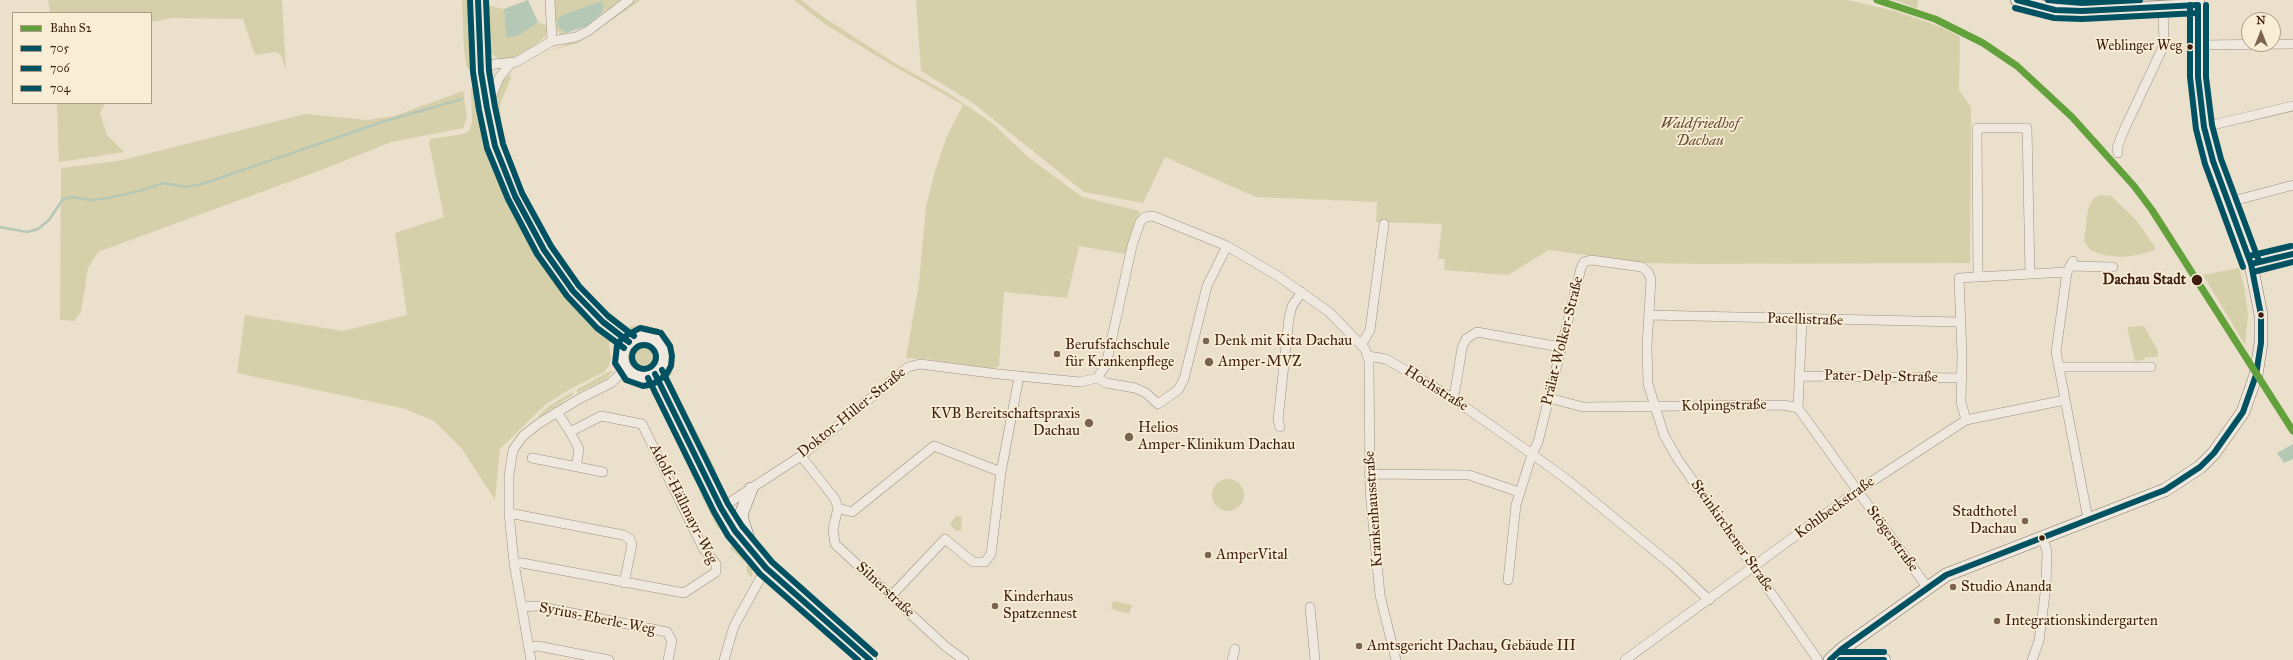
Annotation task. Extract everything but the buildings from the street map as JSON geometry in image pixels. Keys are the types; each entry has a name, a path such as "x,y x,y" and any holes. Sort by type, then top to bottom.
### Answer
{"main road":[{"path":"478,0 481,72 487,108 500,160 515,196 544,250 573,291 603,322 629,342"},
{"path":"1830,660 1842,649 1927,587 1946,575 2165,490 2194,470 2214,453 2243,412 2256,375 2262,329 2251,264 2213,161 2204,127 2200,100 2198,3"},
{"path":"648,337 660,344 663,350 663,364 655,374 649,377 636,376 626,368 623,354 629,342 635,338 648,337"},
{"path":"655,374 721,508 751,551 766,568 870,660"},
{"path":"751,489 742,512 742,520 751,551"},
{"path":"1840,660 1884,660"}],"street":[{"path":"550,0 552,41"},
{"path":"481,72 494,64 511,63 552,41 576,37 588,31 629,0"},
{"path":"2017,0 2055,10 2082,11 2198,3"},
{"path":"2118,153 2117,148 2124,130 2164,45 2163,6"},
{"path":"2198,45 2293,44"},
{"path":"487,108 500,78 511,63"},
{"path":"481,72 505,72"},
{"path":"2204,127 2293,106"},
{"path":"1978,276 1977,128 2027,128 2030,274"},
{"path":"2229,202 2293,185"},
{"path":"1227,246 1207,286 1184,379 1178,390 1158,404 1146,393 1136,388 1106,383 1097,378 1106,365 1132,246 1140,222 1145,217 1154,216 1227,246 1302,292 1329,312 1362,344 1368,356"},
{"path":"1362,344 1370,330 1384,224"},
{"path":"2251,264 2293,254"},
{"name":"Prälat-Wolker-Straße","path":"1508,580 1512,532 1520,492 1532,454 1538,442 1560,347 1581,268 1584,262 1591,260 1642,267 1648,272 1651,279 1646,346 1648,384 1654,408"},
{"path":"2070,266 2056,352 2088,519"},
{"path":"1966,420 1961,402 1959,278 2030,274 2070,266 2113,267"},
{"path":"1280,428 1278,420 1288,318 1292,306 1302,292"},
{"name":"Pacellistraße","path":"1649,315 1802,320 1960,322"},
{"path":"1802,320 1798,408 1856,491"},
{"path":"1452,398 1455,391 1462,348 1466,338 1477,332 1560,347"},
{"name":"Hochstraße","path":"1368,356 1386,360 1452,398 1532,454 1569,481 1673,566 1709,600"},
{"name":"Krankenhausstraße","path":"1368,356 1369,474 1380,595 1396,660"},
{"name":"Doktor-Hiller-Straße","path":"721,508 801,456 908,367 920,364 1080,382 1097,378"},
{"path":"2059,367 2151,367"},
{"path":"531,660 514,563 509,513 509,476 513,450 523,436 538,424 611,383 626,368"},
{"path":"891,596 945,539 973,562 985,562 990,554 1001,472 1019,376"},
{"name":"Pater-Delp-Straße","path":"1800,376 1961,378"},
{"name":"Kolpingstraße","path":"1549,398 1583,408 1784,405 1798,408"},
{"name":"Kohlbeckstraße","path":"1625,660 1856,491 1966,420 2065,400"},
{"name":"Steinkirchener Straße","path":"1654,408 1664,435 1677,458 1818,660"},
{"path":"557,412 570,432 578,449 576,467"},
{"name":"Adolf-Hällmayr-Weg","path":"514,563 522,563 684,593 716,572 716,564 703,548 642,424 601,416 570,432"},
{"path":"801,456 835,499 838,508 852,512 934,446 1001,472"},
{"path":"532,458 603,472"},
{"path":"1369,474 1469,475 1520,492"},
{"name":"Stögerstraße","path":"1856,491 1927,587"},
{"name":"Silnerstraße","path":"838,508 833,529 835,544 945,646 964,660"},
{"path":"509,513 630,539 632,545 624,583"},
{"path":"2032,660 2039,641 2046,579 2047,551 2042,537"},
{"path":"724,660 734,626 766,568"},
{"name":"Syrius-Eberle-Weg","path":"522,607 537,606 668,632 672,642 668,660"},
{"path":"1310,607 1315,660"},
{"path":"529,647 538,646 609,660"},
{"path":"1232,660 1235,649"}],"green space":[{"path":"48,0 282,0 286,70 281,55 276,52 255,55 243,19 173,18 152,22 152,12 50,12"},
{"path":"462,0 470,0 473,62 469,71 466,65 464,49"},
{"path":"554,0 626,0 602,13 604,6 601,1 560,16 558,27 566,33 561,35 554,22 556,14"},
{"path":"634,0 641,0 578,43 549,51 572,42"},
{"path":"794,0 801,0 823,17 893,62 948,93 992,123 1028,157 1082,197 1140,211 1125,254 1079,246 1067,298 1004,292 999,366 992,369 925,359 906,358 919,283 926,207 935,171 947,136 963,105 890,64 826,25"},
{"name":"Waldfriedhof Dachau","path":"916,0 1847,0 1895,11 1941,27 1960,37 1959,90 1971,107 1970,263 1644,263 1549,250 1508,275 1444,270 1445,259 1438,259 1442,224 1376,222 1377,202 1256,197 1165,157 1143,203 1084,192 973,103 921,71"},
{"path":"1892,0 1918,0 1917,9 1901,2"},
{"path":"485,5 504,9 506,38 520,35 538,22 548,26 546,36 528,51 510,59 499,59 490,53 486,42"},
{"path":"510,74 511,78 500,104 501,128 514,174 525,200 567,269 589,294 624,325 622,328 608,318 577,289 554,259 519,199 496,129 496,95 502,81"},
{"path":"471,88 476,92 484,133 499,179 523,226 552,272 613,340 609,343 611,360 609,366 604,372 572,388 546,404 500,449 495,500 462,449 434,421 406,409 237,373 245,315 343,331 407,315 395,233 444,217 429,142 431,139 463,134 469,131 472,124"},
{"path":"463,91 467,117 463,128 391,142 332,166 98,252 88,268 81,312 74,321 60,320 61,168 118,161 305,114 367,120 394,116"},
{"path":"57,104 104,104 100,113 107,135 124,152 59,162"},
{"path":"2100,195 2111,196 2136,220 2155,247 2155,250 2138,255 2121,257 2103,255 2090,250 2084,241 2088,209 2093,199"},
{"path":"2239,268 2244,286 2248,315 2245,345 2203,275"},
{"path":"646,325 661,331 670,339 674,347 672,375 667,377 666,368 669,356 665,343 661,338 649,331 627,330 631,326"},
{"path":"2144,326 2158,351 2158,355 2157,357 2146,357 2143,360 2135,361 2127,327"},
{"path":"642,341 653,345 657,356 653,367 642,371 631,367 627,356 631,345"},
{"path":"615,342 618,352 618,364 615,369 613,346"},
{"path":"610,371 613,371 606,379 578,393 576,390"},
{"path":"631,380 645,382 651,386 648,390 625,382"},
{"path":"668,381 671,381 716,470 711,472"},
{"path":"655,390 665,402 693,465 697,478 694,480 665,414 651,393"},
{"path":"572,392 574,394 538,418 538,416 548,407"},
{"path":"1228,479 1237,482 1241,486 1244,495 1241,504 1237,508 1228,511 1219,508 1215,504 1212,495 1215,486 1219,482"},
{"path":"703,494 720,528 718,529 701,495"},
{"path":"956,516 962,517 961,531 955,530 950,524"},
{"path":"732,546 748,558 743,561 730,548"},
{"path":"751,562 753,566 752,577 748,575 746,567"},
{"path":"1113,601 1132,605 1129,614 1111,609"}],"shaded area":[{"path":"528,0 538,22 520,35 506,38 504,9"},
{"path":"601,1 604,6 602,13 587,26 566,33 558,27 558,20 560,16"},
{"path":"2293,444 2293,459 2284,463 2277,453"}],"waterway":[{"path":"0,227 27,232 38,229 49,220 63,199 71,197 93,200 143,190 163,183 186,187 202,184 385,121 462,99"}],"rail line":[{"name":"S2","path":"1877,0 1935,19 1983,43 2017,66 2072,117 2134,186 2152,210 2293,431"}],"transit line":[{"name":"706","path":"470,0 473,72 479,110 487,148 508,199 537,254 567,296 597,328 624,348"},
{"name":"705","path":"478,0 481,72 487,108 495,146 515,196 544,250 573,291 603,322 629,342"},
{"name":"704","path":"486,0 489,71 495,107 503,144 522,193 551,246 579,286 608,316 634,336"},
{"name":"705","path":"1830,660 1842,649 1946,575 2165,490 2200,467 2214,453 2243,412 2256,375 2261,343 2261,315 2251,264 2213,161 2204,127 2198,77 2198,5 2082,11 2055,10 2017,0"},
{"name":"704","path":"2048,0 2082,3 2140,0"},
{"name":"706","path":"2190,5 2190,77 2196,129 2205,164 2243,267"},
{"name":"704","path":"2206,5 2206,77 2212,125 2221,159 2259,261"},
{"name":"706","path":"2015,8 2054,18 2082,19 2198,13"},
{"name":"704","path":"2249,256 2291,246"},
{"name":"705","path":"2251,264 2293,254"},
{"name":"706","path":"2253,272 2293,262"},
{"name":"706","path":"658,332 640,328 622,338 617,346 615,363 626,380 643,386 653,384 666,375 671,366 672,356 670,346 661,333"},
{"name":"704","path":"644,345 649,346 655,352 656,357 655,362 649,368 644,369 639,368 633,362 632,357 633,352 639,346 644,345"},
{"name":"704","path":"662,370 728,504 742,526 772,562 875,654"},
{"name":"705","path":"655,374 721,508 735,531 766,568 870,660"},
{"name":"706","path":"648,378 714,512 728,536 760,574 858,660"},
{"name":"704","path":"1840,652 1884,652"},
{"name":"705","path":"1840,660 1884,660"}],"place":[{"name":"Weblinger Weg","path":"2190,47"},
{"name":"Dachau Stadt","path":"2197,280"},
{"name":"Denk mit Kita Dachau","path":"1206,341"},
{"name":"Berufsfachschule für Krankenpflege","path":"1057,354"},
{"name":"Amper-MVZ","path":"1209,362"},
{"name":"KVB Bereitschaftspraxis Dachau","path":"1089,423"},
{"name":"Helios Amper-Klinikum Dachau","path":"1129,437"},
{"name":"Stadthotel Dachau","path":"2025,521"},
{"name":"AmperVital","path":"1208,555"},
{"name":"Studio Ananda","path":"1953,587"},
{"name":"Kinderhaus Spatzennest","path":"995,606"},
{"name":"Integrationskindergarten","path":"1997,621"},
{"name":"Amtsgericht Dachau, Gebäude III","path":"1359,646"}]}
